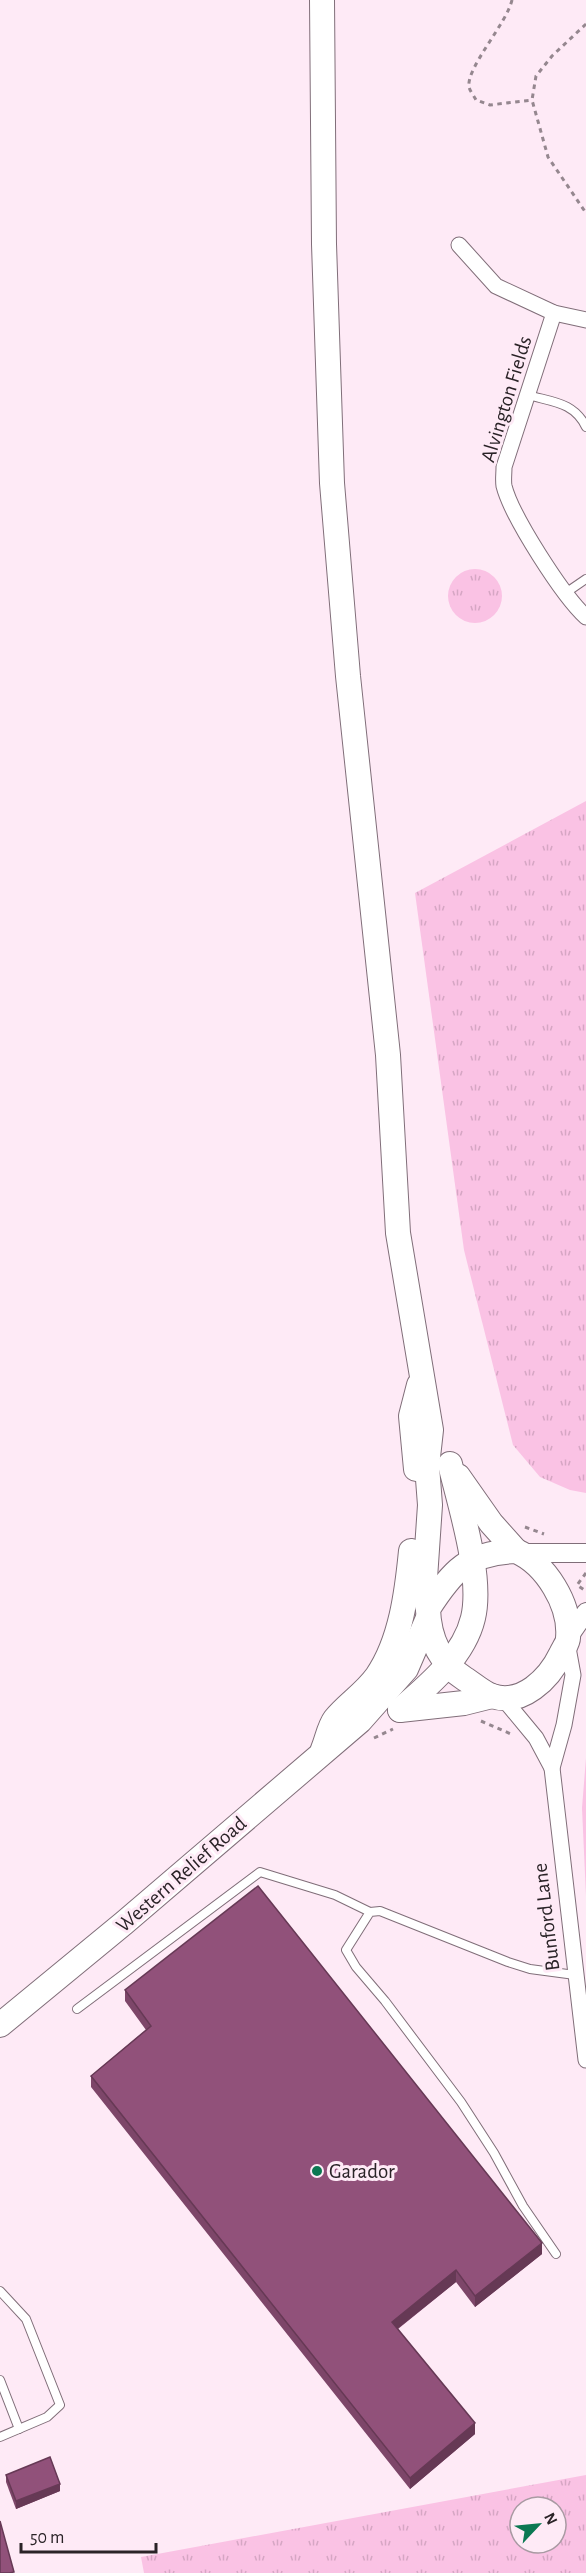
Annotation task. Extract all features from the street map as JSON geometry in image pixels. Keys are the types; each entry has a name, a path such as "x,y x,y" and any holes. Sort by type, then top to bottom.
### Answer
{"highway":[{"path":"322,0 324,244 332,483 348,676 387,1055 398,1233 430,1430 427,1466 430,1505 424,1593 432,1636 447,1665 497,1696"},
{"path":"322,1752 334,1720 361,1696 379,1673 395,1638 403,1606 413,1540 416,1469 411,1416 421,1375"},
{"path":"430,1430 450,1464 491,1523 555,1587 564,1610 568,1640"},
{"path":"401,1717 461,1646 473,1618 475,1596 472,1560 450,1464"},
{"path":"472,1560 484,1554 519,1552"},
{"name":"Western Relief Road","path":"364,1732 406,1669 428,1614 450,1578 472,1560"},
{"name":"Western Relief Road","path":"0,2025 124,1923 322,1752 401,1717 497,1696 528,1692 546,1677 568,1640"}],"street":[{"path":"459,245 496,286 554,313 586,320"},
{"name":"Alvington Fields","path":"554,313 504,468 503,484 513,511 550,570 586,617"},
{"path":"519,1552 586,1553"},
{"path":"568,1640 586,1612"},
{"name":"Bunford Lane","path":"552,1768 564,1725 573,1675 568,1640"},
{"name":"Bunford Lane","path":"497,1696 536,1738 552,1768 586,2060"}],"lane":[{"path":"528,395 571,408 579,414 586,428"},
{"path":"567,592 586,579"},
{"path":"77,2009 260,1872 335,1896 370,1912 380,1911 508,1962 530,1969 575,1975"},
{"path":"370,1912 346,1950 356,1967 385,2001 461,2102 494,2153 523,2206 556,2254"},
{"path":"0,2291 26,2319 60,2405 47,2417 0,2437"},
{"path":"0,2380 19,2428"}],"path":[{"path":"512,0 491,42 472,71 469,86 476,100 490,105 532,100"},
{"path":"586,24 552,56 536,76 532,100 548,157 586,213"},
{"path":"519,1523 551,1536"},
{"path":"586,1573 577,1585 586,1591"},
{"path":"364,1732 401,1717"},
{"path":"477,1720 516,1736 527,1727"}],"green space":[{"path":"470,569 480,569 490,573 498,581 502,596 498,611 490,619 480,623 470,623 460,619 452,611 448,601 448,591 452,581 460,573"},
{"path":"586,801 586,1493 570,1490 540,1477 513,1445 464,1250 415,893"},
{"path":"586,1758 586,1896 582,1808"},
{"path":"586,2475 586,2573 144,2573 141,2557"}],"building":[{"name":"Garador","path":"258,1886 542,2243 475,2296 456,2270 392,2322 475,2423 410,2478 91,2076 151,2026 125,1990"},
{"path":"50,2457 60,2484 16,2501 6,2475"},
{"path":"0,2521 14,2572 0,2573"}],"place":[{"name":"Garador","path":"317,2171"}]}
